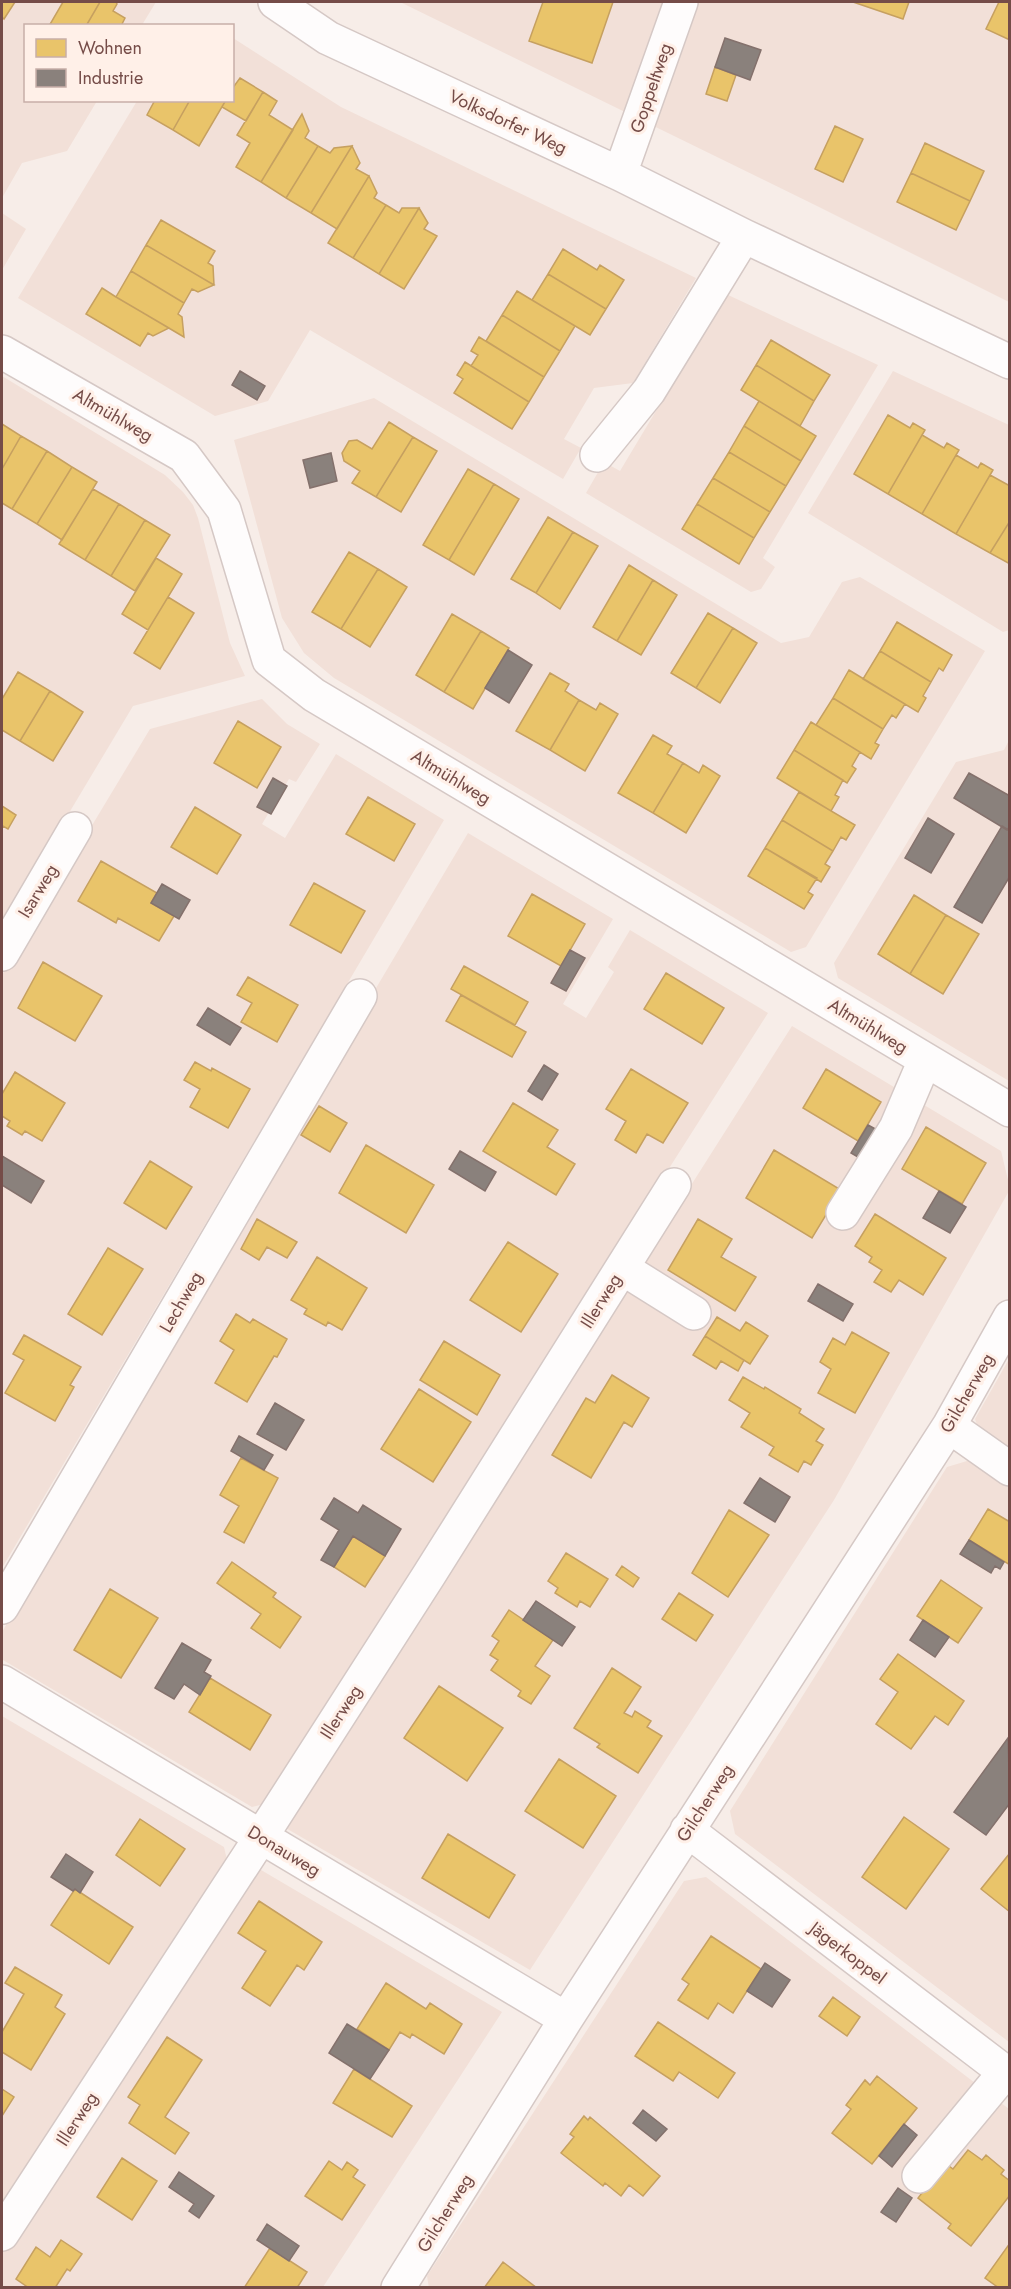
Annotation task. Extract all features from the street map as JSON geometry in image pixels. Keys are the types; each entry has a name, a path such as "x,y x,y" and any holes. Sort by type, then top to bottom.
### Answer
{"street":[{"name":"Volksdorfer Weg","path":"275,2 328,38 620,174 744,237 1010,362"},
{"name":"Goppeltweg","path":"620,174 681,2"},
{"path":"597,455 649,391 744,237"},
{"name":"Altmühlweg","path":"2,352 184,456 224,510 269,660 289,677 314,695 1010,1110"},
{"name":"Isarweg","path":"2,954 75,829"},
{"name":"Lechweg","path":"2,1607 360,996"},
{"path":"843,1213 896,1128 925,1060"},
{"name":"Illerweg","path":"2,2234 261,1837 674,1185"},
{"path":"622,1268 694,1313"},
{"name":"Gilcherweg","path":"398,2288 566,2019 949,1426 1010,1317"},
{"path":"949,1426 1010,1469"},
{"name":"Donauweg","path":"2,1682 566,2019"},
{"name":"Jägerkoppel","path":"687,1830 1007,2074"},
{"path":"919,2176 1007,2074"}],"shaded area":[{"path":"2,2 156,2 143,24 24,24 24,102 96,102 67,151 22,163 2,198"},
{"path":"400,2 1009,2 1009,302 817,206"},
{"path":"234,39 341,107 696,278 633,383 594,388 564,439 581,448 563,479 310,330 268,401 215,416 18,298 136,102 234,102"},
{"path":"2,213 26,229 2,270"},
{"path":"726,294 878,365 763,558 775,567 761,589 751,592 586,493 604,462 620,471"},
{"path":"893,371 1009,425 1009,630 1003,632 808,513"},
{"path":"2,376 165,475 183,492 193,505 198,518 230,643 245,676 133,706 63,823 2,932"},
{"path":"374,398 781,643 809,637 842,582 860,577 985,651 806,947 791,952 334,678 304,653 282,618 234,440"},
{"path":"262,699 287,724 320,744 296,782 289,779 262,824 285,838 336,754 444,820 2,1568 2,975 150,729"},
{"path":"1009,740 1009,1081 838,978 834,963 956,762 1004,750"},
{"path":"468,833 613,919 563,1004 586,1018 614,972 608,967 630,930 768,1013 264,1804 252,1807 3,1660 2,1632 370,1008 366,1005"},
{"path":"792,1026 1001,1151 1009,1191 834,1500 530,1970 284,1827"},
{"path":"1009,1359 1009,2042 735,1834 730,1811 947,1467 967,1461 982,1438 975,1419"},
{"path":"2,1716 224,1847 227,1860 2,2207"},
{"path":"256,1867 502,2012 323,2287 2,2287 2,2243"},
{"path":"706,1877 1009,2109 1009,2287 429,2288 427,2276 684,1881"}],"building: Wohnen":[{"path":"2,2 15,2 4,19 2,17"},
{"path":"63,2 100,2 87,24 50,24"},
{"path":"100,2 116,2 113,11 125,18 122,24 87,24"},
{"path":"543,2 613,2 592,63 529,41"},
{"path":"853,2 909,2 903,19"},
{"path":"999,2 1010,2 1010,40 986,29"},
{"path":"715,67 736,75 727,101 706,94"},
{"path":"240,78 263,92 246,121 222,107 225,102 234,102 234,86"},
{"path":"263,92 277,101 269,115 293,130 261,182 236,167 250,143 237,135"},
{"path":"154,102 189,102 173,130 147,115"},
{"path":"189,102 225,102 199,146 173,130"},
{"path":"302,114 309,131 305,138 318,146 286,198 261,182"},
{"path":"835,126 863,139 843,182 815,169"},
{"path":"925,143 984,171 970,201 911,173"},
{"path":"318,146 330,153 334,148 352,146 311,213 286,198"},
{"path":"352,146 360,163 356,169 369,176 337,229 311,213"},
{"path":"911,173 970,201 956,230 897,202"},
{"path":"369,176 377,193 374,198 386,205 353,258 328,243"},
{"path":"386,205 399,213 402,208 419,208 379,274 353,258"},
{"path":"419,208 428,223 424,229 437,236 404,289 379,274"},
{"path":"161,220 215,251 208,263 213,266 214,285 146,245"},
{"path":"146,245 214,285 198,292 192,289 184,303 131,271"},
{"path":"563,249 597,270 600,265 624,280 606,309 548,274"},
{"path":"131,271 184,303 178,314 182,317 184,337 116,297"},
{"path":"548,274 606,309 590,335 532,300"},
{"path":"102,288 169,328 153,336 148,333 140,346 86,314"},
{"path":"517,291 575,326 560,351 502,315"},
{"path":"502,315 560,351 544,377 486,341"},
{"path":"479,337 544,377 529,402 471,366 478,355 471,351"},
{"path":"771,340 830,375 814,401 756,365"},
{"path":"465,362 529,402 512,429 454,393 463,379 457,375"},
{"path":"756,365 814,401 800,426 741,390"},
{"path":"759,401 816,436 801,461 744,426"},
{"path":"888,415 910,428 913,423 925,430 888,494 854,474"},
{"path":"389,422 413,437 376,497 352,483 360,471 344,461 342,453 349,441 357,440 372,449"},
{"path":"2,424 21,436 2,469"},
{"path":"744,426 801,461 786,486 729,452"},
{"path":"922,435 944,448 947,443 959,450 922,514 888,494"},
{"path":"21,436 47,451 12,509 2,503 2,469"},
{"path":"413,437 437,451 401,512 376,497"},
{"path":"47,451 72,467 37,524 12,509"},
{"path":"729,452 786,486 770,512 713,478"},
{"path":"956,455 978,468 981,463 993,470 956,534 922,514"},
{"path":"72,467 97,482 62,540 37,524"},
{"path":"468,469 494,484 449,560 423,545"},
{"path":"990,475 1010,486 1010,521 990,553 956,534"},
{"path":"713,478 770,512 754,538 697,504"},
{"path":"494,484 519,499 474,575 449,560"},
{"path":"93,489 119,504 85,560 59,544"},
{"path":"119,504 145,520 111,576 85,560"},
{"path":"697,504 754,538 739,564 682,529"},
{"path":"548,517 573,532 536,593 511,579"},
{"path":"145,520 170,535 135,591 111,576"},
{"path":"1010,521 1010,564 990,553"},
{"path":"573,532 598,546 560,609 536,593"},
{"path":"349,552 378,569 341,629 312,612"},
{"path":"156,558 182,574 148,630 122,614"},
{"path":"629,565 653,580 617,641 593,627"},
{"path":"378,569 407,587 370,647 341,629"},
{"path":"653,580 677,595 641,655 617,641"},
{"path":"168,597 194,613 160,669 134,653"},
{"path":"708,613 733,628 696,688 671,673"},
{"path":"452,614 481,631 444,692 416,675"},
{"path":"897,622 952,655 943,671 939,668 931,682 880,651"},
{"path":"733,628 757,643 720,703 696,688"},
{"path":"481,631 509,648 473,709 444,692"},
{"path":"880,651 931,682 918,712 863,679"},
{"path":"849,670 905,704 896,718 892,715 883,729 833,698"},
{"path":"18,672 50,691 20,741 2,730 2,699"},
{"path":"550,673 569,684 565,691 579,700 550,750 516,731"},
{"path":"50,691 83,712 53,761 20,741"},
{"path":"833,698 883,729 875,743 879,745 871,759 816,725"},
{"path":"579,700 596,710 600,703 618,714 585,771 550,750"},
{"path":"238,721 281,747 257,788 214,763"},
{"path":"811,722 860,752 852,766 856,769 847,783 794,750"},
{"path":"653,735 672,746 667,754 683,763 653,813 618,793"},
{"path":"794,750 843,780 835,795 839,797 831,811 777,778"},
{"path":"683,763 699,773 703,765 720,776 686,833 653,813"},
{"path":"799,792 855,825 846,840 841,837 833,851 782,820"},
{"path":"368,797 415,824 394,861 346,834"},
{"path":"2,806 16,815 8,829 3,826 2,829"},
{"path":"195,807 241,835 217,874 171,847"},
{"path":"782,820 833,851 825,864 830,867 821,882 765,848"},
{"path":"765,848 817,878 808,892 813,895 804,909 748,876"},
{"path":"101,861 157,893 151,903 174,916 159,941 118,918 116,923 78,901"},
{"path":"314,883 365,911 341,953 290,925"},
{"path":"532,894 585,924 561,966 508,936"},
{"path":"914,895 946,915 910,974 878,954"},
{"path":"946,915 979,934 943,994 910,974"},
{"path":"43,962 102,996 75,1041 18,1008"},
{"path":"464,966 528,1002 515,1025 451,989"},
{"path":"666,973 724,1008 702,1044 644,1009"},
{"path":"248,977 298,1005 277,1042 241,1022 252,1003 237,995"},
{"path":"461,995 526,1032 512,1057 446,1021"},
{"path":"195,1062 211,1071 212,1068 250,1089 228,1128 190,1107 200,1089 184,1080"},
{"path":"631,1069 688,1103 663,1143 647,1134 636,1153 615,1140 626,1121 606,1109"},
{"path":"826,1069 881,1102 858,1141 803,1108"},
{"path":"15,1072 65,1103 42,1141 25,1131 22,1135 7,1126 10,1121 2,1116 2,1094"},
{"path":"513,1103 558,1130 547,1147 575,1164 556,1195 483,1151"},
{"path":"319,1106 347,1123 330,1152 301,1135"},
{"path":"926,1127 986,1163 962,1204 902,1169"},
{"path":"366,1145 434,1185 406,1233 339,1193"},
{"path":"774,1150 841,1190 812,1238 746,1198"},
{"path":"150,1161 192,1187 166,1229 124,1203"},
{"path":"875,1214 946,1258 923,1295 899,1280 891,1292 874,1282 882,1270 869,1262 872,1257 855,1246"},
{"path":"257,1219 297,1242 287,1258 267,1247 259,1260 241,1249"},
{"path":"698,1219 732,1239 721,1257 756,1277 735,1311 668,1270"},
{"path":"508,1242 558,1274 521,1332 470,1300"},
{"path":"108,1248 143,1269 102,1335 68,1314"},
{"path":"317,1257 367,1288 342,1330 328,1322 326,1326 304,1314 307,1309 291,1300"},
{"path":"236,1314 250,1323 253,1319 287,1339 277,1357 274,1356 247,1402 215,1383 234,1350 220,1341"},
{"path":"717,1317 740,1331 746,1322 768,1336 750,1364 705,1336"},
{"path":"852,1332 889,1353 855,1413 818,1393 831,1369 820,1362 833,1338 845,1345"},
{"path":"24,1335 81,1367 70,1385 74,1387 55,1421 5,1393 24,1360 13,1354"},
{"path":"705,1336 744,1360 738,1371 721,1361 716,1369 693,1355"},
{"path":"444,1341 500,1375 477,1415 420,1380"},
{"path":"612,1375 649,1398 632,1427 624,1422 591,1478 552,1455 586,1398 595,1403"},
{"path":"743,1377 764,1389 765,1387 801,1409 799,1413 824,1429 816,1441 823,1445 811,1465 804,1461 798,1472 769,1455 774,1447 741,1427 750,1413 729,1400"},
{"path":"419,1389 471,1422 433,1482 381,1449"},
{"path":"241,1458 278,1478 244,1543 224,1532 239,1506 220,1495"},
{"path":"988,1509 1010,1522 1010,1565 969,1540"},
{"path":"729,1510 769,1535 728,1597 692,1573"},
{"path":"353,1536 385,1556 365,1587 334,1567"},
{"path":"566,1553 608,1579 590,1607 580,1601 577,1607 555,1593 558,1588 548,1581"},
{"path":"232,1562 276,1593 273,1597 301,1617 280,1648 251,1628 261,1614 217,1583"},
{"path":"622,1566 639,1578 633,1587 616,1575"},
{"path":"941,1580 982,1608 958,1643 917,1616"},
{"path":"110,1589 158,1618 121,1678 74,1650"},
{"path":"679,1593 713,1615 696,1641 662,1619"},
{"path":"509,1610 553,1640 535,1666 550,1676 531,1704 518,1696 521,1691 491,1670 498,1660 490,1655 499,1641 492,1636"},
{"path":"898,1654 964,1701 948,1725 935,1716 911,1749 876,1724 898,1692 880,1679"},
{"path":"612,1668 641,1687 624,1713 632,1717 635,1711 651,1721 647,1727 662,1736 638,1773 597,1747 600,1744 574,1728"},
{"path":"210,1678 271,1715 250,1750 189,1712"},
{"path":"439,1686 503,1728 467,1781 404,1738"},
{"path":"559,1759 616,1796 583,1848 525,1811"},
{"path":"904,1817 949,1849 906,1909 862,1877"},
{"path":"140,1819 185,1849 160,1886 116,1855"},
{"path":"448,1834 515,1875 489,1918 422,1878"},
{"path":"1010,1853 1010,1912 981,1889"},
{"path":"75,1889 133,1927 109,1964 51,1925"},
{"path":"259,1901 322,1942 304,1970 297,1965 270,2006 242,1988 266,1951 238,1933"},
{"path":"711,1936 761,1969 733,2013 718,2003 708,2019 678,2000 689,1984 682,1979"},
{"path":"15,1967 62,1995 55,2007 65,2014 31,2070 2,2052 2,2032 24,1994 5,1983"},
{"path":"386,1983 426,2009 430,2003 462,2024 444,2054 412,2034 410,2038 400,2032 389,2050 357,2029"},
{"path":"833,1997 860,2017 847,2036 819,2016"},
{"path":"658,2022 735,2073 718,2098 679,2072 673,2081 635,2056"},
{"path":"167,2037 202,2060 165,2117 189,2133 175,2154 129,2123 140,2105 128,2097"},
{"path":"354,2069 412,2106 392,2137 333,2103"},
{"path":"877,2076 917,2108 872,2164 832,2133 851,2109 846,2105 865,2080 870,2085"},
{"path":"2,2089 14,2097 2,2116"},
{"path":"584,2116 588,2120 590,2117 660,2176 643,2196 629,2185 621,2196 605,2183 603,2186 561,2153 574,2137 570,2134"},
{"path":"968,2150 982,2160 986,2155 1004,2170 1001,2174 1010,2181 1010,2195 971,2246 948,2228 951,2224 918,2198 945,2163 953,2169"},
{"path":"122,2158 157,2181 132,2220 97,2197"},
{"path":"329,2161 342,2170 347,2162 358,2170 353,2177 365,2185 342,2220 305,2196"},
{"path":"61,2240 82,2254 70,2271 67,2269 55,2288 29,2288 16,2279 36,2247 50,2257"},
{"path":"1010,2243 1010,2288 999,2288 985,2278"},
{"path":"270,2248 307,2272 297,2288 244,2288"},
{"path":"503,2262 537,2288 484,2288"}],"building: Industrie":[{"path":"725,38 761,50 750,80 715,67"},
{"path":"240,371 265,386 257,400 232,385"},
{"path":"331,453 337,481 310,488 303,460"},
{"path":"508,650 532,665 509,703 485,688"},
{"path":"969,773 1010,796 1010,826 1007,830 954,798"},
{"path":"273,778 287,786 271,814 257,807"},
{"path":"928,818 954,834 931,873 905,858"},
{"path":"1002,826 1010,831 1010,876 982,923 954,907"},
{"path":"162,884 190,900 179,919 151,903"},
{"path":"570,950 585,958 566,991 551,983"},
{"path":"208,1008 241,1028 230,1045 197,1025"},
{"path":"544,1065 558,1074 542,1100 528,1091"},
{"path":"868,1125 881,1132 863,1160 851,1153"},
{"path":"460,1151 496,1172 485,1191 449,1169"},
{"path":"2,1156 44,1181 31,1203 2,1185"},
{"path":"939,1191 966,1207 950,1233 923,1218"},
{"path":"818,1284 853,1304 843,1321 808,1301"},
{"path":"275,1403 304,1420 286,1450 257,1434"},
{"path":"239,1436 273,1455 264,1470 231,1451"},
{"path":"760,1478 790,1497 775,1522 744,1503"},
{"path":"334,1498 358,1513 363,1505 401,1529 385,1556 353,1536 334,1567 321,1560 339,1530 321,1519"},
{"path":"969,1540 1004,1562 1000,1569 995,1566 991,1573 960,1554"},
{"path":"536,1601 575,1627 562,1646 523,1620"},
{"path":"923,1620 949,1637 935,1657 910,1640"},
{"path":"182,1643 211,1660 204,1672 211,1676 200,1695 184,1684 174,1699 155,1688"},
{"path":"1008,1738 1010,1803 986,1835 954,1812"},
{"path":"66,1854 93,1872 80,1893 51,1877"},
{"path":"765,1963 790,1980 772,2007 747,1991"},
{"path":"347,2024 389,2050 370,2079 329,2053"},
{"path":"643,2110 667,2129 656,2141 633,2123"},
{"path":"904,2124 917,2135 892,2167 879,2156"},
{"path":"179,2172 214,2196 199,2218 189,2211 194,2204 169,2187"},
{"path":"898,2188 912,2198 896,2222 881,2212"},
{"path":"267,2224 299,2246 289,2261 257,2240"}]}
